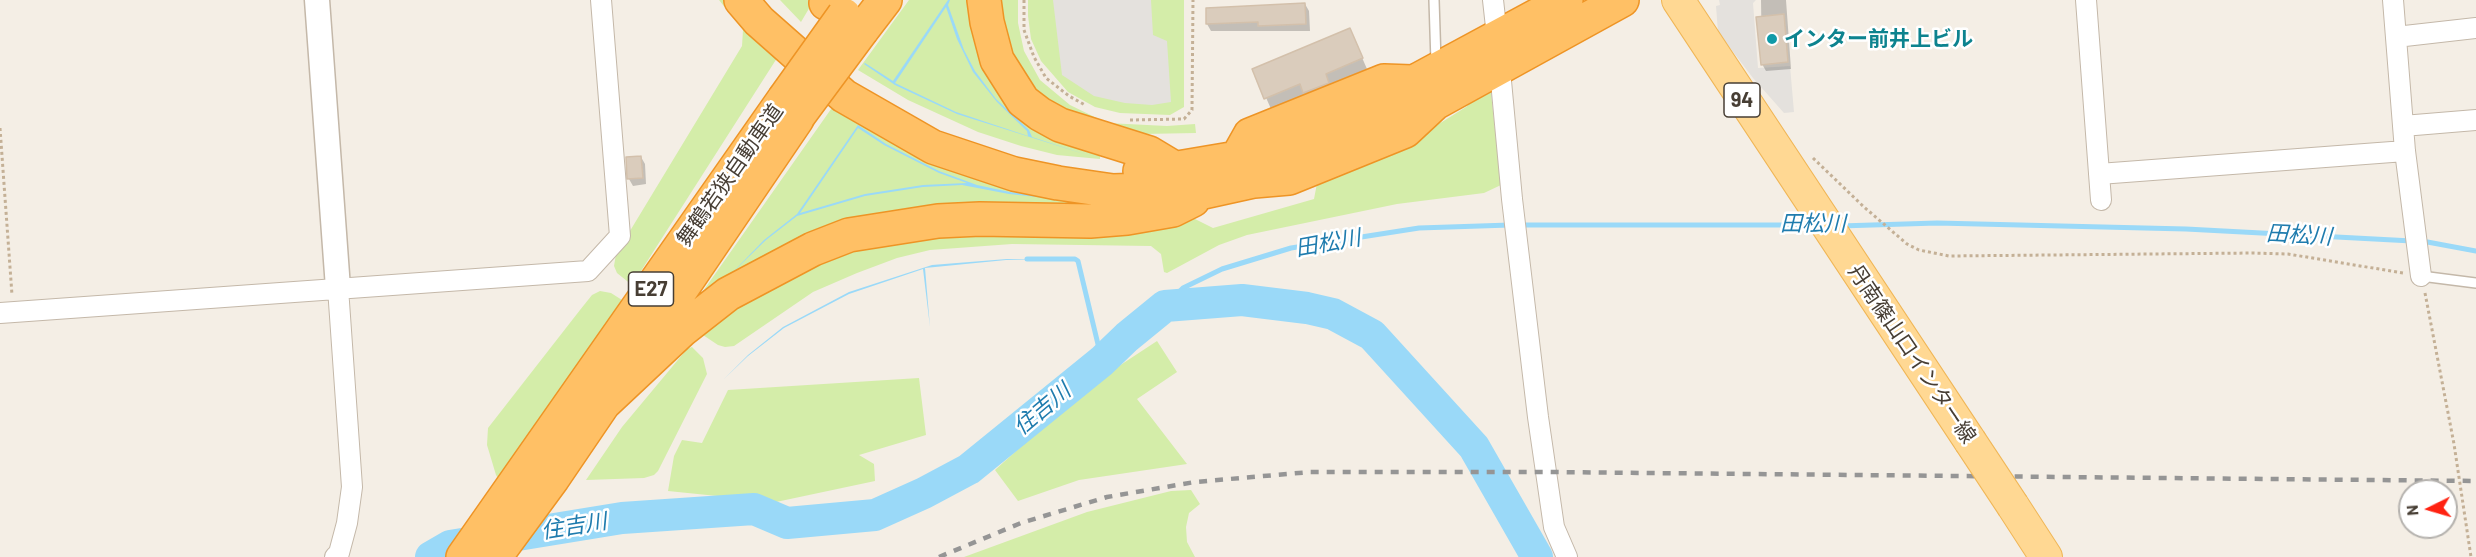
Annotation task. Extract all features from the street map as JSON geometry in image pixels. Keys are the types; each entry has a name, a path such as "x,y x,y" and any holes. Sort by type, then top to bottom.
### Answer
{"highway":[{"path":"741,0 759,21 844,96 933,147 1014,174 1058,183 1113,191 1175,189 1204,192"},
{"path":"767,0 789,24 861,82 907,112 960,136 1032,159 1085,168 1160,171 1174,168 1246,170 1289,178 1405,131 1428,85"},
{"name":"舞鶴若狭自動車道","path":"495,557 553,478 602,405 784,101 843,10 885,0"},
{"path":"984,0 997,60 1023,101 1060,126 1149,153 1174,168"},
{"path":"1533,28 1566,0"},
{"path":"602,405 682,330 728,294 813,249 849,235 891,227 959,220 1090,221 1127,218 1173,210 1246,170 1253,148 1428,85 1533,28 1622,0"},
{"path":"784,101 843,10"},
{"name":"舞鶴若狭自動車道","path":"463,557 784,101"}],"main road":[{"name":"丹南篠山口インター線","path":"1678,0 2046,557"}],"street":[{"path":"317,0 352,487 347,523 339,553 335,557"},
{"path":"6,312 588,271 620,236 601,0"},
{"path":"1493,0 1496,27"},
{"path":"2086,0 2101,200"},
{"path":"2393,0 2405,151 2420,268"},
{"path":"2396,37 2476,28"},
{"path":"1501,81 1512,199 1538,417 1554,527 1567,557"},
{"path":"2403,126 2476,120"},
{"path":"2099,174 2405,151"}],"lane":[{"path":"1428,85 1434,0"},
{"path":"2420,268 2476,283"}],"path":[{"path":"1024,0 1024,30 1034,57 1046,78 1086,106"},
{"path":"1128,120 1184,119 1192,110 1193,0"},
{"path":"0,128 6,312"},
{"path":"1808,153 1907,244 1919,250 1948,256 2265,253 2420,268 2454,444 2471,557"}],"green space":[{"path":"719,0 729,0 779,55 632,285 617,273 614,266 616,254 742,46 743,30"},
{"path":"780,0 814,0 801,22"},
{"path":"909,0 975,0 982,42 1100,154 1100,159 1057,155 978,132 908,100 858,70"},
{"path":"995,0 1018,0 1018,23 1024,51 1040,80 1070,105 1107,123 1167,126 1195,124 1196,133 1143,134 1091,126 1029,91 1006,53"},
{"path":"1028,0 1184,0 1184,107 1170,115 1120,113 1095,107 1068,92 1041,61 1031,39"},
{"path":"1490,84 1501,185 1484,193 1397,204 1247,235 1219,245 1167,273 1164,272 1161,254 1151,246 1012,244 930,250 897,258 813,292 734,346 718,345 703,335 722,318 765,290 850,250 910,235 1193,218 1213,228 1314,199 1319,173 1442,122 1466,107"},
{"path":"836,102 1117,206 965,206 694,304"},
{"path":"600,291 611,293 622,300 526,449 501,483 496,475 487,445 488,428 592,295"},
{"path":"1157,341 1177,372 1137,399 1187,464 1079,480 1018,501 995,470 1087,387"},
{"path":"692,347 703,358 707,374 658,471 644,478 586,480 622,427 687,349"},
{"path":"919,378 926,435 859,455 874,464 875,481 776,502 668,491 674,456 682,440 702,443 728,390"},
{"path":"1191,490 1200,504 1189,513 1186,527 1187,542 1195,557 964,557 1087,512 1171,491"}],"shaded area":[{"path":"1053,0 1151,0 1153,35 1167,41 1171,102 1152,105 1125,103 1094,96 1062,75"},
{"path":"1719,0 1756,0 1753,3 1758,68 1790,66 1794,112 1784,113 1753,78 1718,32 1716,6 1720,5"}],"water":[{"path":"950,0 948,5 964,50 975,71 996,99 1029,130 1032,137 1087,155 957,114 895,85 864,64 893,81","holes":["946,7 957,39 973,72 997,102 1027,131 1028,136 956,112 895,83"]},
{"path":"858,125 886,144 939,171 977,185 1010,192 1092,203 1009,194 962,185 923,187 865,196 797,216 766,240 730,275 764,240 797,214","holes":["858,128 884,145 939,173 967,183 923,185 865,194 800,213"]},
{"path":"1007,259 1042,259 925,268 930,327 923,269 849,294 784,328 748,356 724,379 748,355 783,327 849,292 932,265"}],"building":[{"path":"1305,3 1306,24 1258,26 1258,22 1206,24 1206,8"},
{"name":"インター前井上ビル","path":"1784,14 1788,62 1761,65 1756,17"},
{"path":"1350,28 1363,58 1326,74 1329,83 1303,93 1300,84 1264,99 1252,69"},
{"path":"641,156 643,178 627,179 626,157"}],"waterway":[{"name":"田松川","path":"1840,226 1937,223 2186,229 2412,241"},
{"name":"田松川","path":"1165,306 1183,288 1222,269 1291,248 1419,228 1510,225"},
{"name":"田松川","path":"1519,225 1813,225"},
{"name":"田松川","path":"2422,241 2476,251"},
{"path":"1027,259 1075,259 1078,261 1102,361"},
{"name":"住吉川","path":"431,557 450,546 622,518 754,509 787,523 875,515 969,469 1102,361 1165,306 1242,300 1307,308 1333,314 1372,335 1474,447 1537,557"}],"railway":[{"path":"939,557 1021,523 1107,497 1195,482 1310,472 1546,472 2476,481"}],"place":[{"name":"インター前井上ビル","path":"1772,39"}]}
